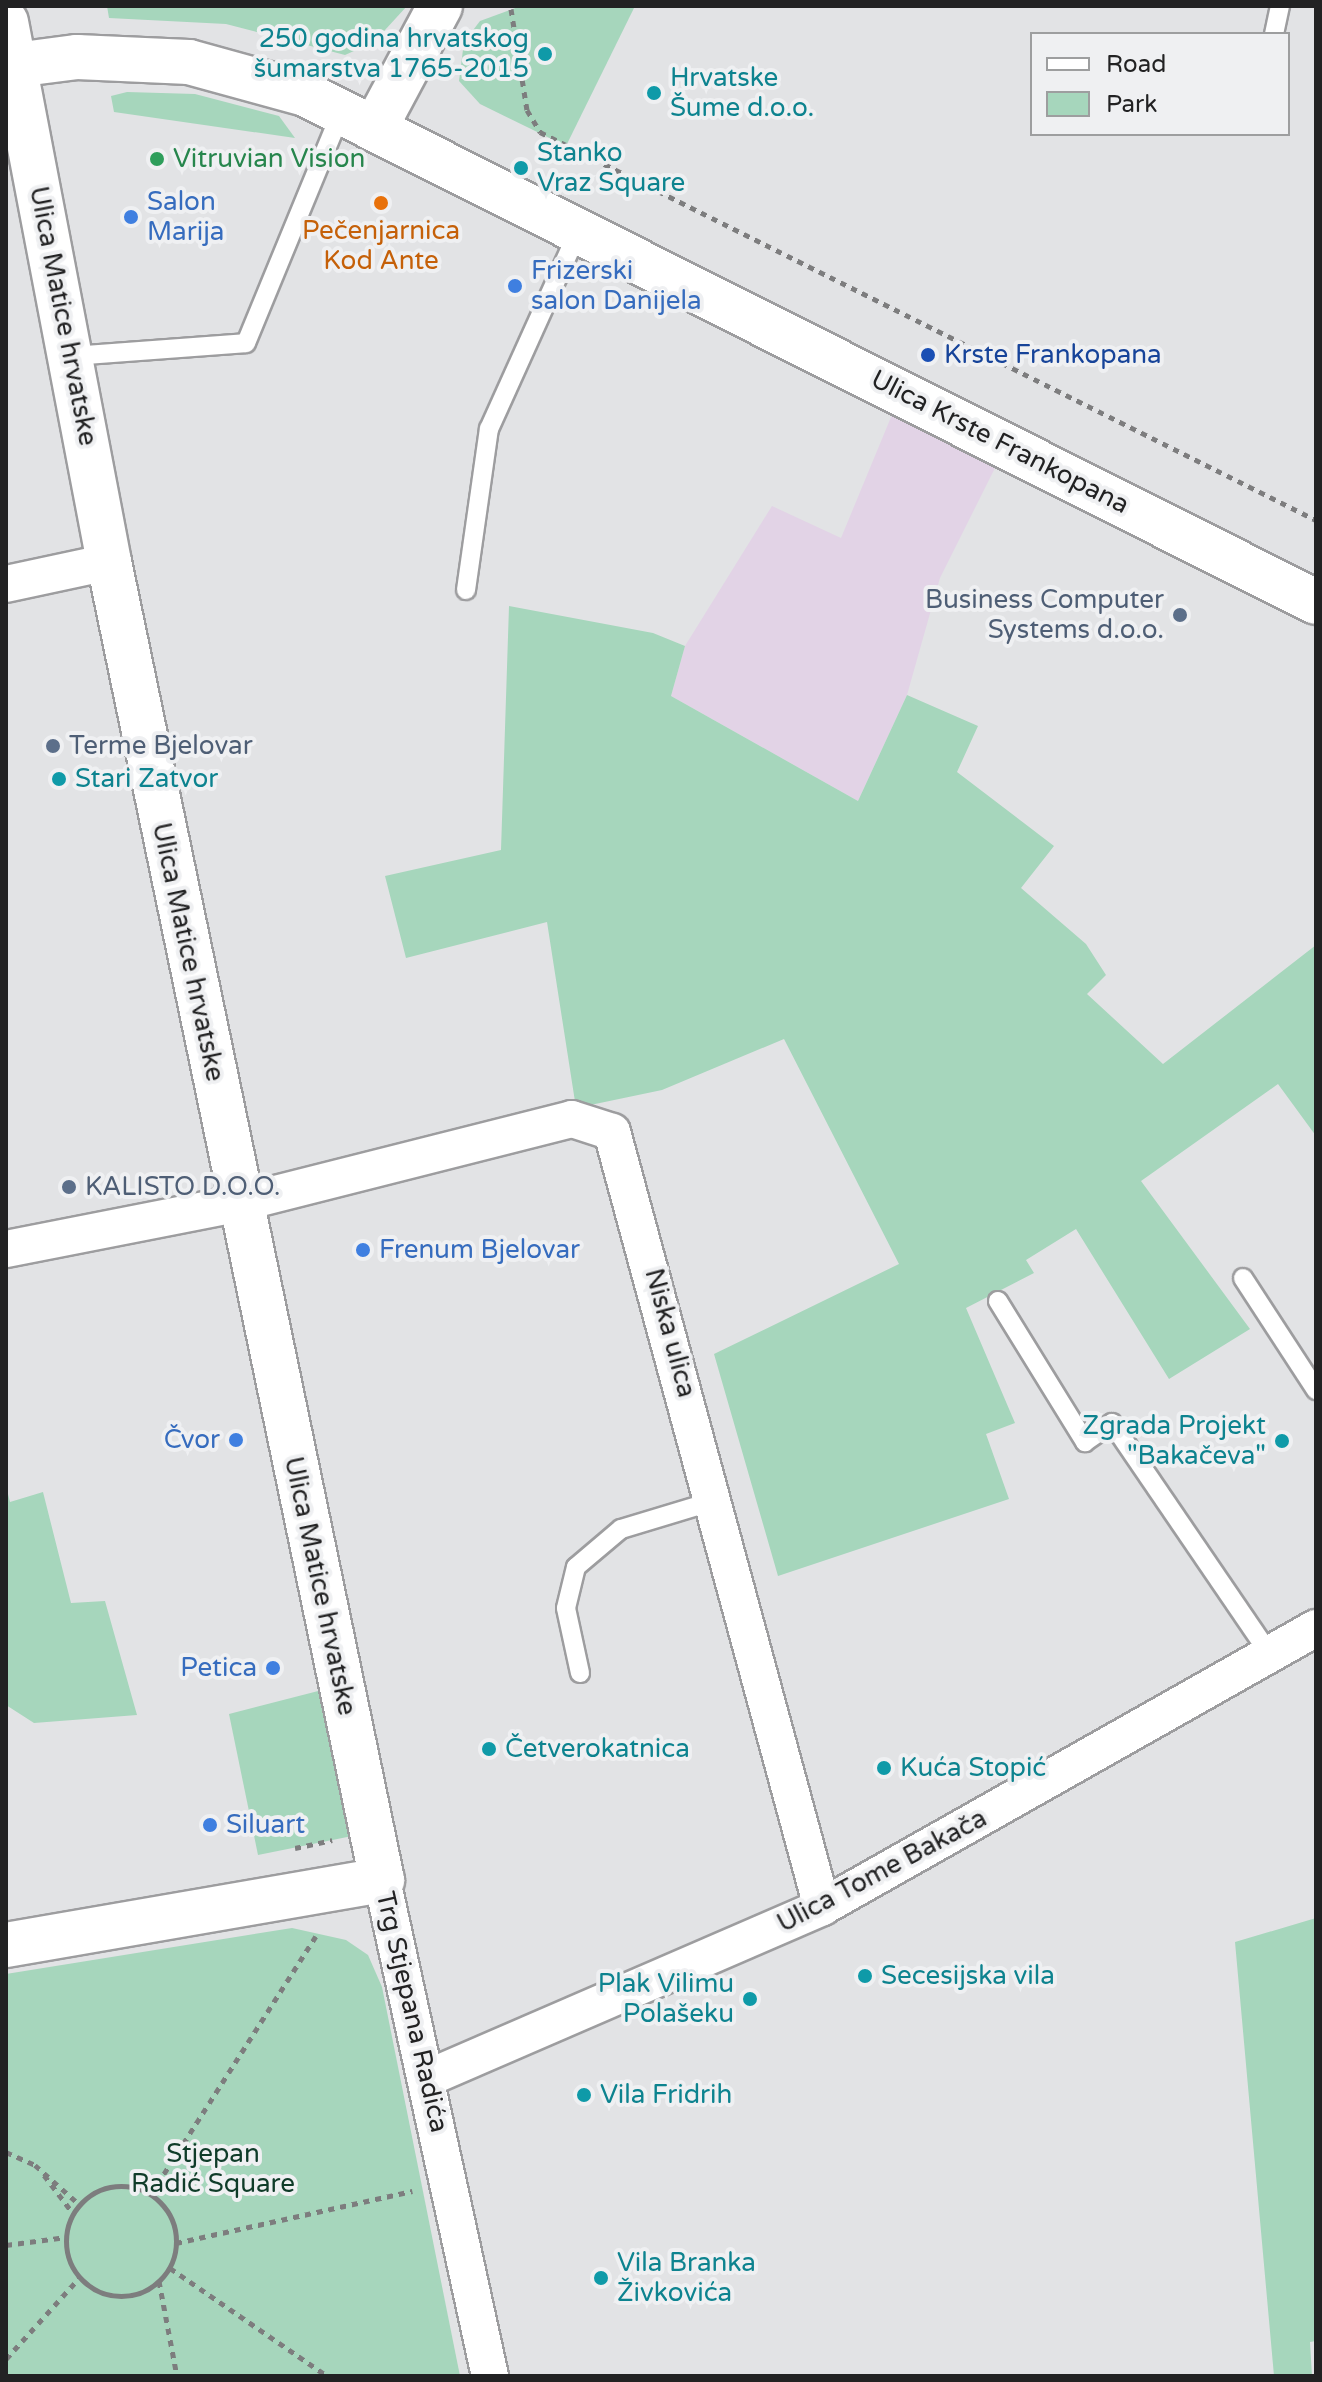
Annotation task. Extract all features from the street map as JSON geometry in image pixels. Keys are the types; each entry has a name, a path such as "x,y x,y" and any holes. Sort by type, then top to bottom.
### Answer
{"main road":[{"path":"359,118 440,6"},
{"name":"Ulica Matice hrvatske","path":"6,22 10,66 71,356 109,562 382,1880"},
{"name":"Ulica Krste Frankopana","path":"10,66 101,56 189,62 249,74 359,118 1316,602"},
{"name":"Trg Stjepana Radića","path":"6,1945 382,1880"}],"street":[{"path":"6,584 109,562"},
{"name":"Niska ulica","path":"240,1203 572,1119 612,1132 822,1907"},
{"path":"6,1249 240,1203"},
{"name":"Ulica Tome Bakača","path":"430,2077 822,1907 1316,1628"},
{"name":"Trg Stjepana Radića","path":"382,1880 430,2077 490,2376"}],"lane":[{"path":"1274,32 1280,6"},
{"path":"71,356 246,343 359,118"},
{"path":"466,590 489,429 580,230"},
{"path":"1243,1278 1316,1390"},
{"path":"998,1301 1085,1442 1112,1423 1270,1655"},
{"path":"580,1673 566,1608 576,1567 621,1529 714,1501"}],"path":[{"path":"511,9 527,110 540,132 1316,520"},
{"path":"151,2194 315,1939 332,1889 342,1838"},
{"path":"6,2152 35,2165 80,2205"},
{"path":"35,2165 73,2213"},
{"path":"176,2243 452,2182"},
{"path":"117,2186 151,2194 174,2225 176,2243 169,2268 159,2281 118,2295 80,2277 66,2237 73,2213 80,2205 117,2186"},
{"path":"6,2245 66,2237"},
{"path":"169,2268 327,2376"},
{"path":"6,2359 80,2277"},
{"path":"159,2281 177,2376"}],"shaded area":[{"path":"901,393 1006,446 940,578 907,695 858,801 671,696 685,646 772,506 841,538"}],"green space":[{"path":"107,6 407,6 374,42 345,55 226,24 109,18"},
{"name":"Stanko Vraz Square","path":"521,6 635,6 566,146 480,104 459,81 464,42 480,21"},
{"path":"127,92 195,94 279,116 295,138 114,112 111,96"},
{"path":"509,606 653,633 685,646 671,696 858,801 907,695 978,726 957,772 1054,846 1021,888 1086,944 1106,975 1087,994 1163,1064 1316,945 1316,1136 1278,1084 1141,1181 1250,1329 1169,1379 1076,1229 1026,1260 1034,1273 966,1308 1015,1423 986,1434 1009,1499 778,1576 714,1354 899,1264 784,1039 662,1090 576,1108 547,922 406,958 385,876 501,850"},
{"path":"6,1486 10,1502 43,1492 71,1603 105,1601 137,1715 34,1723 6,1705"},
{"path":"326,1689 372,1832 258,1855 229,1714"},
{"path":"1316,1918 1316,2341 1310,2342 1312,2376 1274,2376 1235,1942"},
{"name":"Stjepan Radić Square","path":"292,1928 346,1940 368,1955 382,1987 460,2376 6,2376 6,1974"}],"place":[{"name":"250 godina hrvatskog šumarstva 1765-2015","path":"545,54"},
{"name":"Hrvatske Šume d.o.o.","path":"654,93"},
{"name":"Vitruvian Vision","path":"157,159"},
{"name":"Stanko Vraz Square","path":"521,168"},
{"name":"Pečenjarnica Kod Ante","path":"381,203"},
{"name":"Salon Marija","path":"131,217"},
{"name":"Frizerski salon Danijela","path":"515,286"},
{"name":"Krste Frankopana","path":"928,355"},
{"name":"Business Computer Systems d.o.o.","path":"1180,615"},
{"name":"Terme Bjelovar","path":"53,746"},
{"name":"Stari Zatvor","path":"59,779"},
{"name":"KALISTO D.O.O.","path":"69,1187"},
{"name":"Frenum Bjelovar","path":"363,1250"},
{"name":"Čvor","path":"236,1440"},
{"name":"Zgrada Projekt \"Bakačeva\"","path":"1282,1441"},
{"name":"Petica","path":"273,1668"},
{"name":"Četverokatnica","path":"489,1749"},
{"name":"Kuća Stopić","path":"884,1768"},
{"name":"Siluart","path":"210,1825"},
{"name":"Secesijska vila","path":"865,1976"},
{"name":"Plak Vilimu Polašeku","path":"750,1999"},
{"name":"Vila Fridrih","path":"584,2095"},
{"name":"Vila Branka Živkovića","path":"601,2278"}]}
